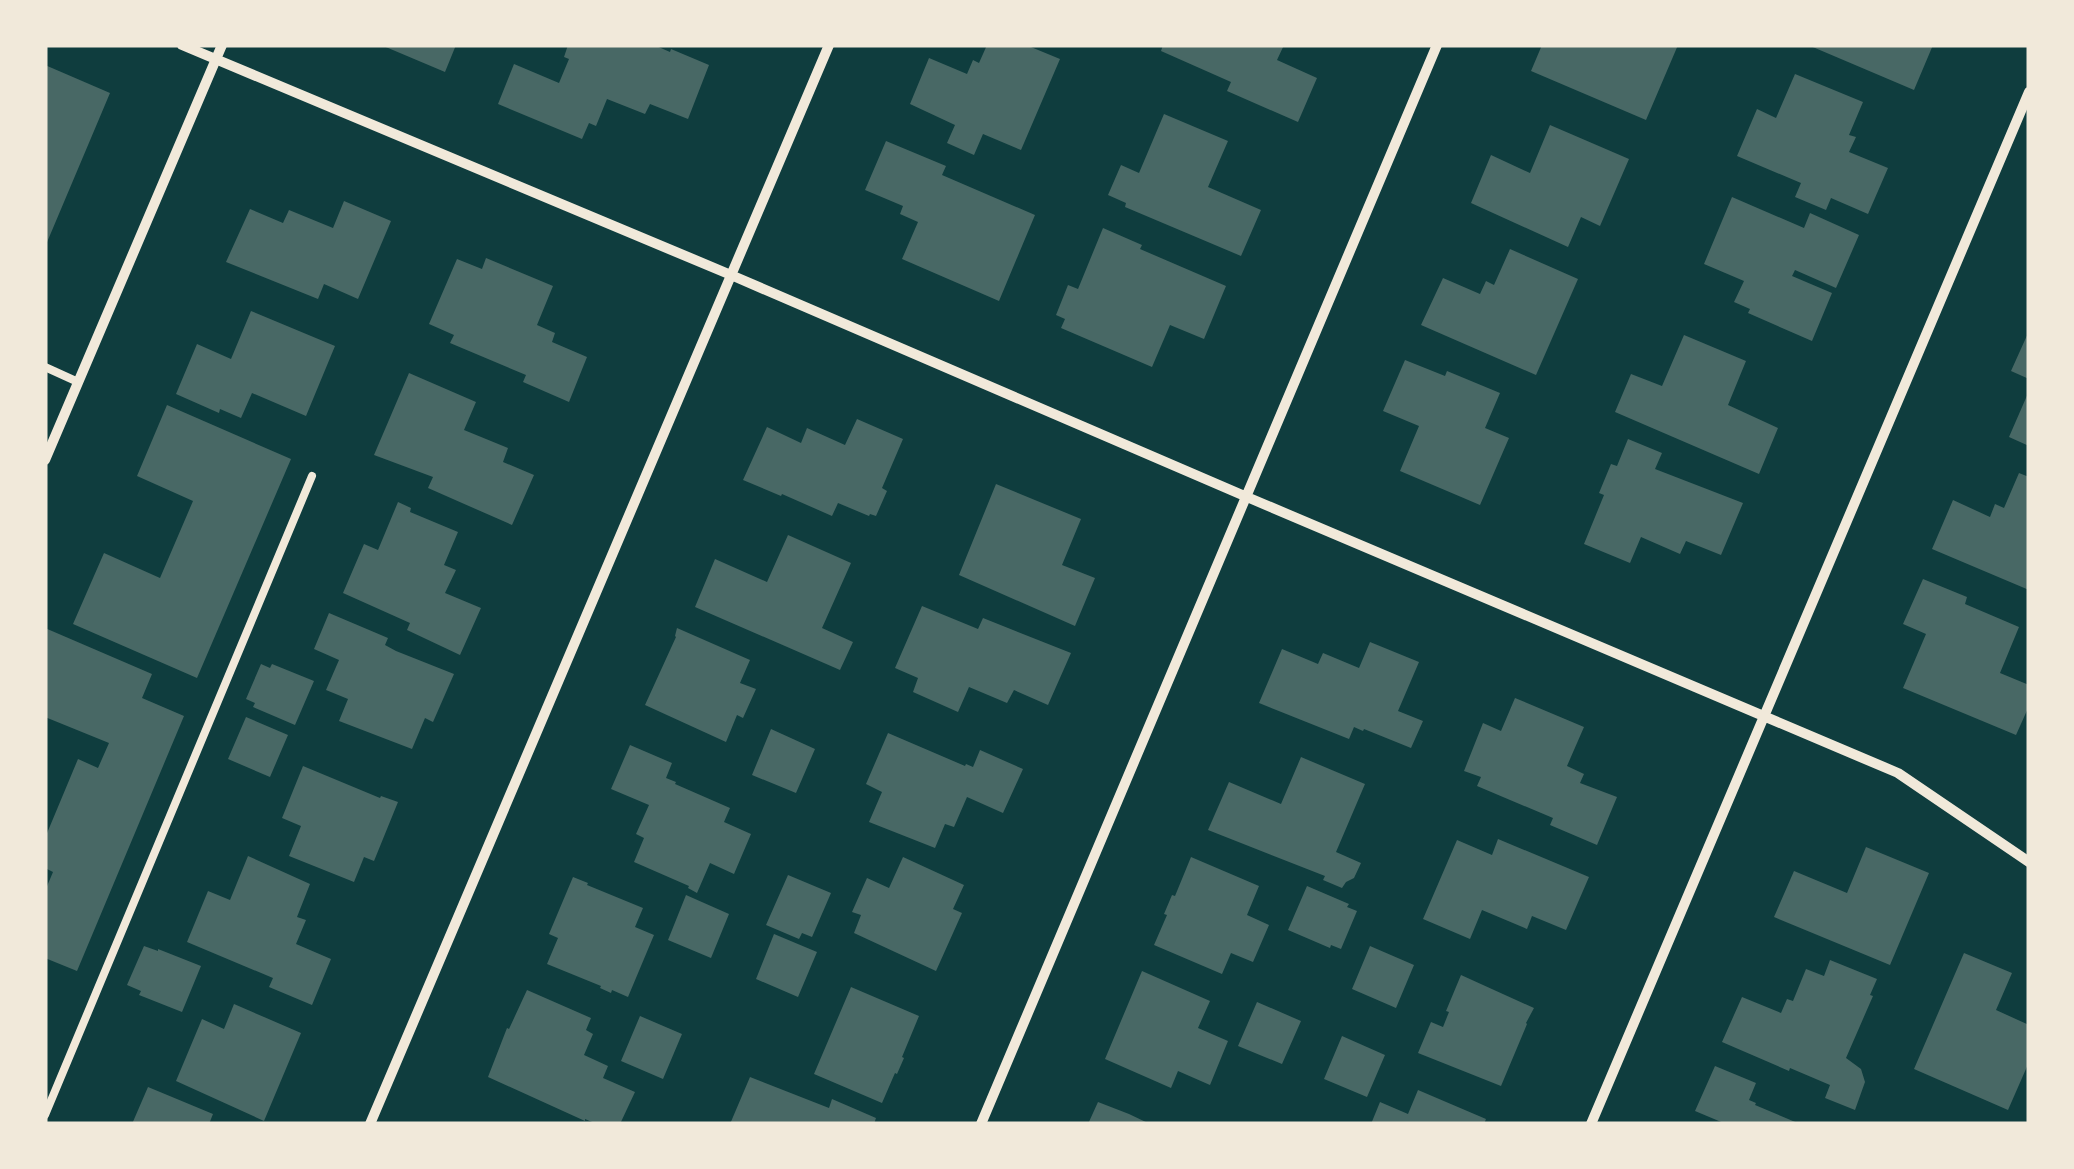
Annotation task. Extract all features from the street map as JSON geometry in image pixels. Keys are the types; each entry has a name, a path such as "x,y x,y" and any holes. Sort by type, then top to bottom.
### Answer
{"street":[{"path":"182,45 1898,772 2029,862"},
{"path":"45,460 222,45"},
{"path":"370,1124 829,45"},
{"path":"981,1124 1437,45"},
{"path":"1591,1124 2029,92"}],"lane":[{"path":"45,367 78,382"},
{"path":"45,1115 312,476"}],"building":[{"path":"381,45 456,45 445,72"},
{"path":"568,45 654,45 709,65 688,119 650,104 645,114 607,99 596,126 589,123 582,139 498,104 514,64 559,83 569,59 564,57"},
{"path":"987,45 1026,45 1060,59 1021,150 983,134 974,155 947,143 955,125 910,104 929,58 967,74 973,60 979,63"},
{"path":"1163,45 1284,45 1277,60 1317,78 1298,122 1227,91 1231,82 1161,51"},
{"path":"1542,45 1678,45 1646,120 1531,71"},
{"path":"1808,45 1933,45 1914,90"},
{"path":"45,65 110,93 45,247"},
{"path":"1795,74 1863,102 1849,135 1856,137 1849,152 1888,168 1868,214 1831,198 1826,210 1795,197 1801,183 1737,156 1757,109 1776,118"},
{"path":"1164,114 1228,141 1208,187 1261,210 1241,256 1125,207 1126,203 1108,195 1121,165 1139,173"},
{"path":"1550,125 1629,159 1600,226 1581,217 1568,247 1471,203 1491,155 1530,173"},
{"path":"886,141 946,166 942,175 1035,215 999,301 902,259 918,222 900,214 903,206 865,190"},
{"path":"1732,197 1804,228 1810,213 1859,235 1836,288 1795,270 1792,276 1832,293 1812,341 1748,313 1750,309 1734,302 1744,281 1704,264"},
{"path":"344,201 391,221 358,299 324,284 318,299 226,262 250,209 283,223 289,210 333,228"},
{"path":"1103,228 1142,245 1140,249 1226,286 1204,339 1170,325 1152,367 1061,328 1065,319 1056,315 1068,285 1078,289"},
{"path":"1510,249 1578,279 1536,375 1421,325 1443,278 1480,294 1486,281 1494,285"},
{"path":"486,258 553,286 537,325 555,333 552,342 587,357 569,402 523,382 526,375 450,343 454,335 429,324 457,259 482,269"},
{"path":"251,311 335,346 306,416 252,393 241,418 176,394 197,344 231,359"},
{"path":"2029,331 2029,379 2011,371"},
{"path":"1684,335 1746,361 1728,405 1778,428 1759,474 1615,412 1631,374 1662,386"},
{"path":"1405,360 1445,376 1447,371 1500,393 1485,428 1509,438 1480,505 1400,471 1419,426 1383,411"},
{"path":"409,373 476,402 464,430 508,448 503,462 534,475 512,525 428,488 433,477 374,455"},
{"path":"2029,391 2029,446 2009,437"},
{"path":"167,405 291,459 197,678 73,624 104,553 160,578 193,501 137,476"},
{"path":"857,419 903,439 882,488 887,491 876,516 838,503 832,516 743,480 767,427 801,443 807,428 845,445"},
{"path":"1628,439 1662,453 1655,469 1743,503 1721,555 1686,541 1680,554 1641,537 1630,563 1584,544 1604,495 1599,493 1611,464 1617,466"},
{"path":"2019,473 2029,477 2029,590 1932,549 1953,500 1990,517 1995,504 2004,508"},
{"path":"996,484 1081,519 1062,565 1095,578 1075,626 959,575"},
{"path":"398,502 411,508 410,512 458,532 444,565 456,570 445,593 481,608 460,655 407,630 410,623 343,593 364,544 378,550"},
{"path":"788,535 851,563 822,628 853,642 840,670 695,607 715,559 767,582"},
{"path":"1923,579 1967,597 1965,604 2019,627 2000,673 2029,685 2029,706 2016,735 1903,688 1926,634 1903,624"},
{"path":"922,606 978,629 983,618 1071,653 1048,705 1014,690 1007,703 969,687 958,712 913,692 918,678 895,668"},
{"path":"329,613 388,638 385,645 396,651 454,674 433,722 425,718 412,749 339,721 348,699 326,690 339,660 314,649"},
{"path":"45,628 152,674 142,698 184,716 77,971 45,958 45,891 53,872 45,868 45,838 78,759 98,768 109,743 45,717"},
{"path":"677,628 750,660 740,683 756,689 743,718 737,715 726,742 645,705"},
{"path":"1370,642 1419,662 1398,711 1423,721 1411,748 1354,727 1349,739 1259,703 1282,649 1318,664 1323,653 1359,668"},
{"path":"261,664 270,668 272,664 314,681 295,725 253,707 255,703 246,699"},
{"path":"1515,698 1584,727 1567,766 1584,774 1580,783 1617,797 1597,845 1550,825 1553,818 1477,786 1481,777 1464,771 1483,723 1501,731"},
{"path":"246,717 288,735 270,777 228,759"},
{"path":"771,729 815,749 796,793 752,775"},
{"path":"888,733 965,766 973,767 980,750 1023,769 1003,813 967,797 954,827 945,824 935,848 869,822 882,792 866,784"},
{"path":"630,745 672,763 666,778 730,808 724,822 751,834 734,874 710,863 697,893 634,862 644,838 636,834 649,805 611,789"},
{"path":"1301,757 1365,784 1336,852 1361,863 1354,878 1342,888 1323,880 1325,876 1208,830 1229,782 1281,804"},
{"path":"303,766 398,802 374,861 364,857 354,882 289,856 301,826 282,818"},
{"path":"1498,839 1589,877 1566,930 1532,916 1527,929 1482,910 1470,939 1423,919 1457,840 1492,855"},
{"path":"1866,847 1929,873 1890,965 1774,917 1794,871 1847,893"},
{"path":"248,856 310,884 297,917 306,920 296,944 331,959 312,1005 269,987 273,978 187,942 208,891 230,900"},
{"path":"903,857 964,885 953,909 962,913 936,971 854,933 861,915 852,912 867,878 889,888"},
{"path":"1191,857 1259,886 1247,915 1269,925 1253,962 1231,953 1222,974 1154,945"},
{"path":"788,875 831,893 812,937 802,933 799,939 766,925"},
{"path":"573,877 643,908 635,927 654,935 628,997 547,964 558,938 549,934"},
{"path":"1307,886 1357,911 1341,949 1288,930"},
{"path":"686,895 729,914 711,958 668,940"},
{"path":"774,934 817,952 798,997 756,979"},
{"path":"144,946 201,966 182,1012 139,995 141,991 127,985"},
{"path":"1370,946 1414,965 1396,1008 1352,989"},
{"path":"1964,953 2012,973 1996,1010 2029,1025 2029,1062 2008,1110 1914,1069"},
{"path":"1830,960 1877,979 1846,1058 1861,1069 1865,1082 1855,1110 1825,1098 1830,1085 1722,1042 1742,997 1781,1013 1787,999 1793,1001 1806,969 1824,976"},
{"path":"1142,971 1210,1001 1198,1028 1228,1041 1210,1085 1178,1071 1171,1088 1105,1059"},
{"path":"1461,975 1534,1008 1501,1086 1418,1053 1431,1022 1443,1027"},
{"path":"851,987 919,1016 882,1103 814,1074"},
{"path":"527,990 591,1018 586,1030 593,1034 584,1055 608,1066 603,1078 635,1092 620,1124 585,1121 488,1077"},
{"path":"1257,1002 1301,1021 1282,1064 1238,1046"},
{"path":"234,1004 301,1033 264,1121 176,1081 202,1019 224,1029"},
{"path":"640,1016 682,1034 663,1079 621,1061"},
{"path":"1342,1036 1385,1055 1367,1097 1324,1079"},
{"path":"1715,1066 1756,1083 1749,1100 1755,1105 1800,1124 1726,1124 1695,1111"},
{"path":"750,1077 829,1108 832,1099 876,1118 874,1124 730,1124"},
{"path":"148,1087 213,1114 209,1124 132,1124"},
{"path":"1418,1090 1486,1119 1484,1124 1371,1124 1380,1102 1408,1114"},
{"path":"1098,1102 1129,1114 1150,1124 1088,1124"}]}
